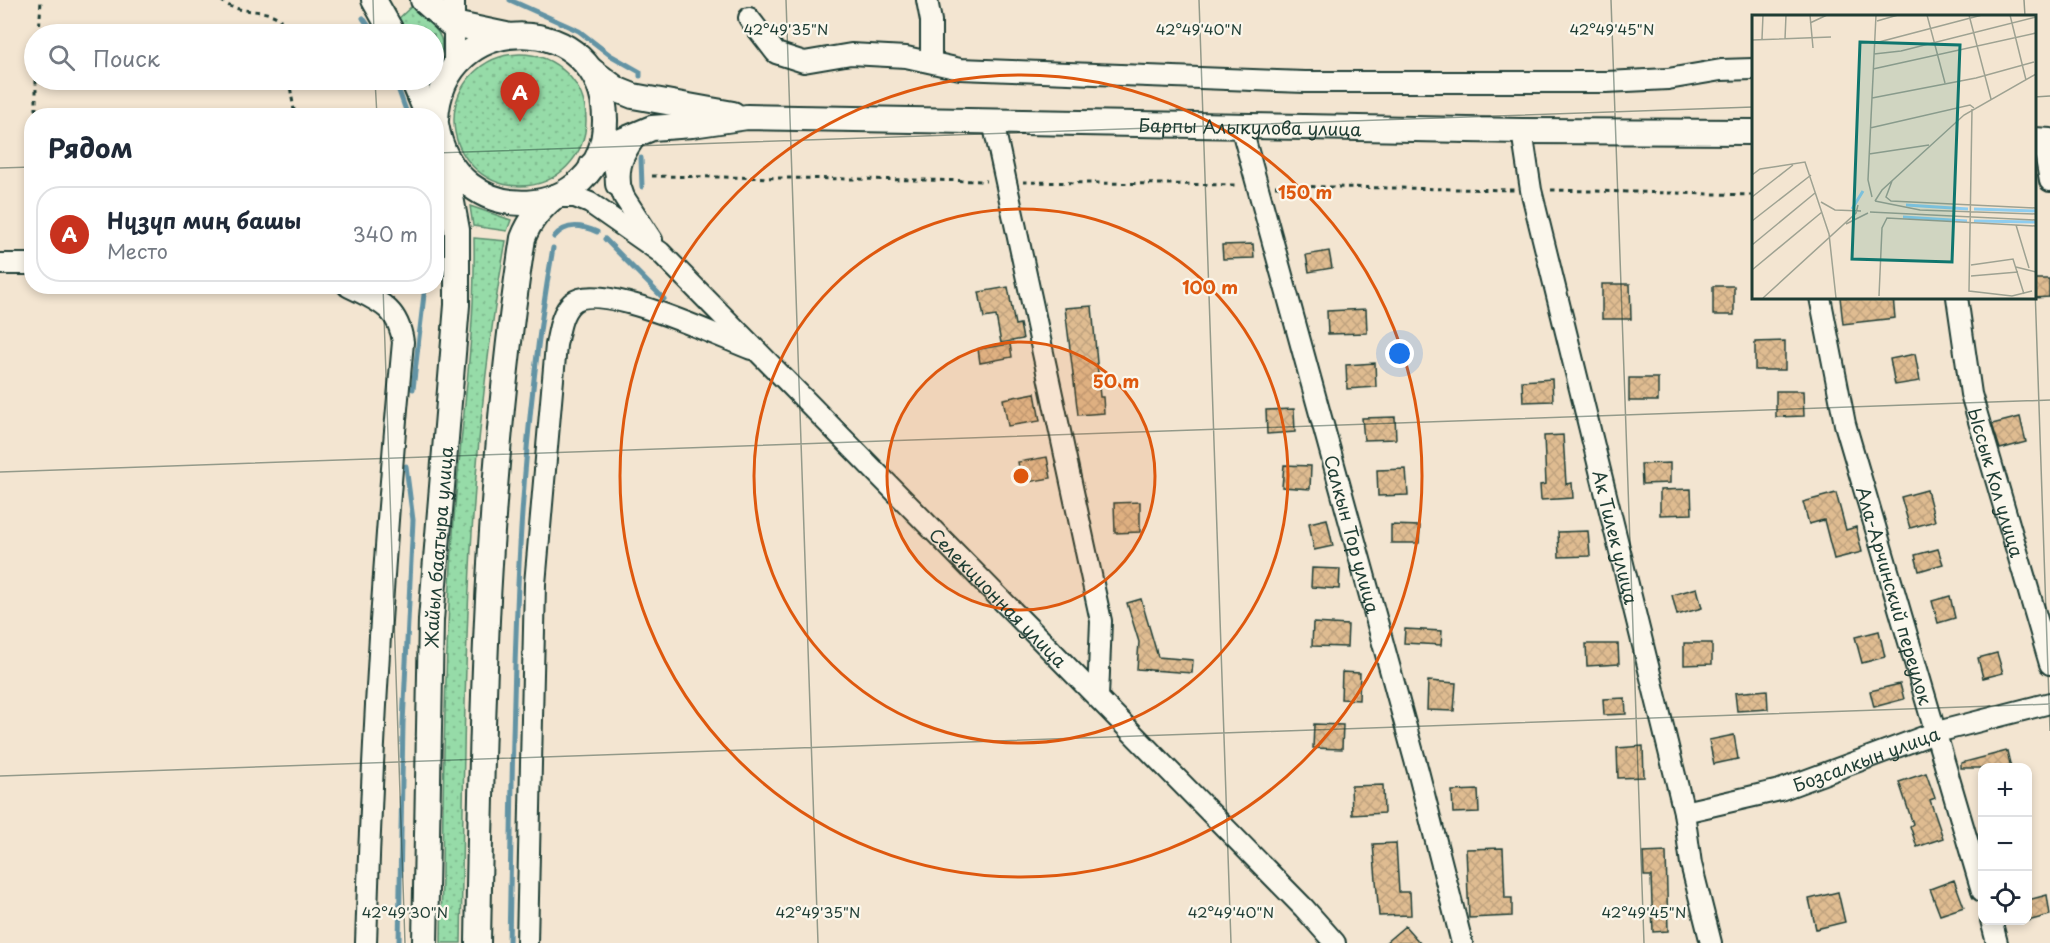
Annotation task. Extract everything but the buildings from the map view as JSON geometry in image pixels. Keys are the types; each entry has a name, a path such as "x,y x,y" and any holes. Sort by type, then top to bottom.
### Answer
{"main road":[{"path":"374,0 387,24"},
{"path":"423,0 436,14 456,26 506,35 536,35 564,46 587,66 602,93 606,123 599,152 600,157 574,185 554,197 533,218 523,238 505,363 491,522 486,601 478,943"},
{"path":"444,85 454,66 477,46 506,35"},
{"name":"Барпы Алыкулова улица","path":"587,66 604,81 633,96 747,117 1522,131 1752,132"},
{"path":"416,90 424,108"},
{"path":"439,108 442,90"},
{"name":"Барпы Алыкулова улица","path":"600,157 635,134 652,128 747,117"},
{"path":"618,184 617,169 620,157 635,134"},
{"path":"444,146 460,178 485,196 514,204 530,204 554,197"},
{"name":"Жайыл баатыра улица","path":"425,943 431,620 457,305 457,230 444,164"}],"street":[{"path":"454,0 456,26 454,66"},
{"path":"927,0 931,21 931,62"},
{"path":"749,18 776,53 804,62 851,54 906,57 960,69 1305,82 1606,82 1668,79 1721,70 1752,69"},
{"path":"993,122 1101,621 1098,697"},
{"name":"Салкын Тор улица","path":"1241,126 1418,771 1462,943"},
{"name":"Ак Тилек улица","path":"1522,131 1531,190 1684,812 1691,864 1711,943"},
{"path":"2042,141 2050,181"},
{"name":"Селекционная улица","path":"600,157 660,252"},
{"name":"Селекционная улица","path":"554,197 575,197 590,202 660,252 1098,697 1335,943"},
{"path":"0,264 24,264"},
{"path":"362,294 391,311 401,326 403,342 389,495 372,735 366,943"},
{"path":"527,943 535,584 556,345 564,313 573,302 587,295 598,295 644,307 759,352"},
{"name":"Ала-Арчинский переулок","path":"1820,298 1845,424 1978,874"},
{"name":"Ыссык Кол улица","path":"1957,298 1971,394 2050,664"},
{"name":"Бозсалкын улица","path":"1684,812 1780,790 1937,732 2050,703"},
{"path":"1992,925 1997,943"}],"path":[{"path":"40,24 41,0"},
{"path":"220,0 229,9 271,13 280,19 281,24"},
{"path":"36,90 36,108"},
{"path":"291,90 294,108"},
{"path":"652,176 1752,195"}],"green space":[{"path":"412,6 430,24 400,24 397,20"},
{"path":"520,54 545,59 567,73 581,95 586,120 581,145 567,167 545,181 520,186 495,181 473,167 459,145 454,120 459,95 473,73 495,59"},
{"path":"470,206 511,220 507,231 473,226"},
{"path":"474,238 506,241 481,415 474,503 466,679 461,943 441,943 448,625 454,519 473,308"}],"waterway":[{"path":"510,0 579,31 610,55 640,72 640,76"},
{"path":"363,18 367,24"},
{"path":"399,90 405,108"},
{"path":"641,158 642,187"},
{"path":"554,237 564,229 574,226 597,232"},
{"path":"605,239 664,299"},
{"path":"509,943 514,682 522,507 540,334 553,248"},
{"path":"413,389 424,294"},
{"path":"399,943 403,723 413,520 406,466"}],"place":[{"name":"Нүзүп миң башы","path":"520,122"}]}
